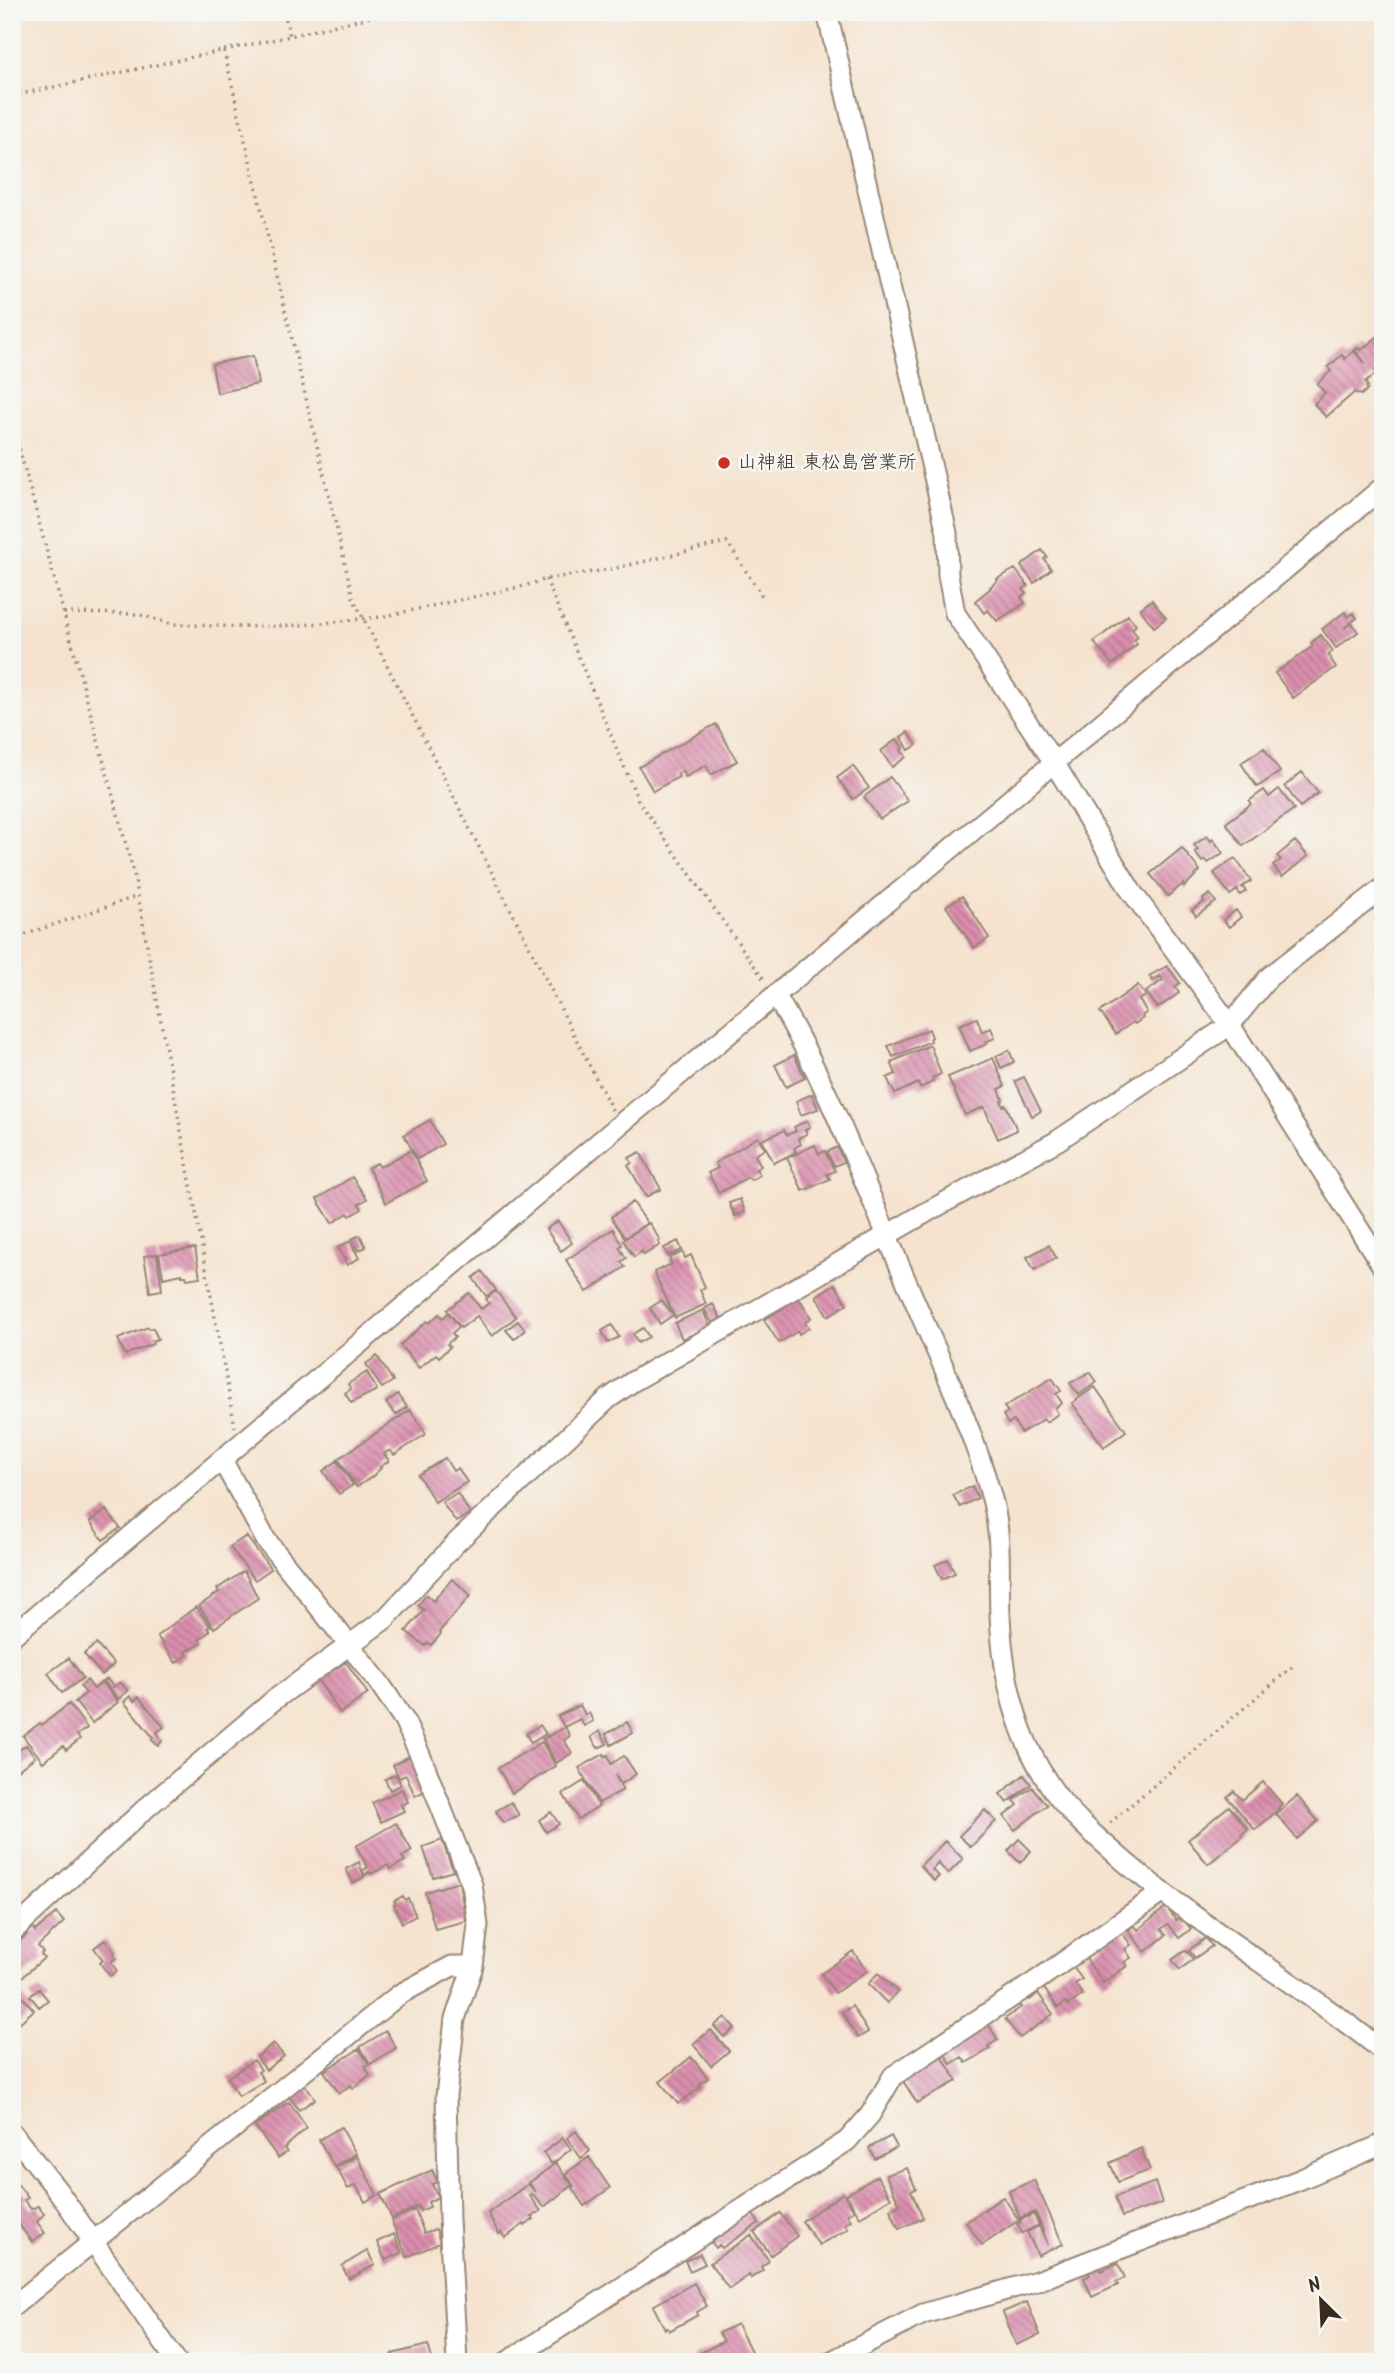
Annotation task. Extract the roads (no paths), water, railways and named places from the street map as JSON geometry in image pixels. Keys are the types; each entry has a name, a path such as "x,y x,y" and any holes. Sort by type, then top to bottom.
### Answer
{"street":[{"path":"827,12 947,533 948,575 955,613 1055,764 1131,891 1230,1025 1383,1267"},
{"path":"12,1636 1383,487"},
{"path":"12,1932 145,1809 274,1700 385,1619 457,1542 608,1399 632,1382 887,1236 1057,1142 1230,1025 1269,977 1383,888"},
{"path":"776,996 799,1035 828,1095 960,1410 992,1495 998,1523 1000,1614 1007,1686 1018,1724 1034,1761 1055,1793 1095,1836 1161,1893 1329,2009 1383,2051"},
{"path":"222,1460 266,1540 351,1646 404,1720 422,1757 472,1885 478,1925 473,1966 455,2019 446,2096 457,2362"},
{"path":"507,2362 847,2141 870,2115 893,2076 1048,1973 1161,1893"},
{"path":"12,2307 400,1994 452,1966 473,1966"},
{"path":"12,2133 58,2191 177,2362"},
{"path":"830,2362 923,2314 1037,2281 1299,2180 1383,2144"}],"place":[{"name":"山神組 東松島営業所","path":"724,463"}]}
